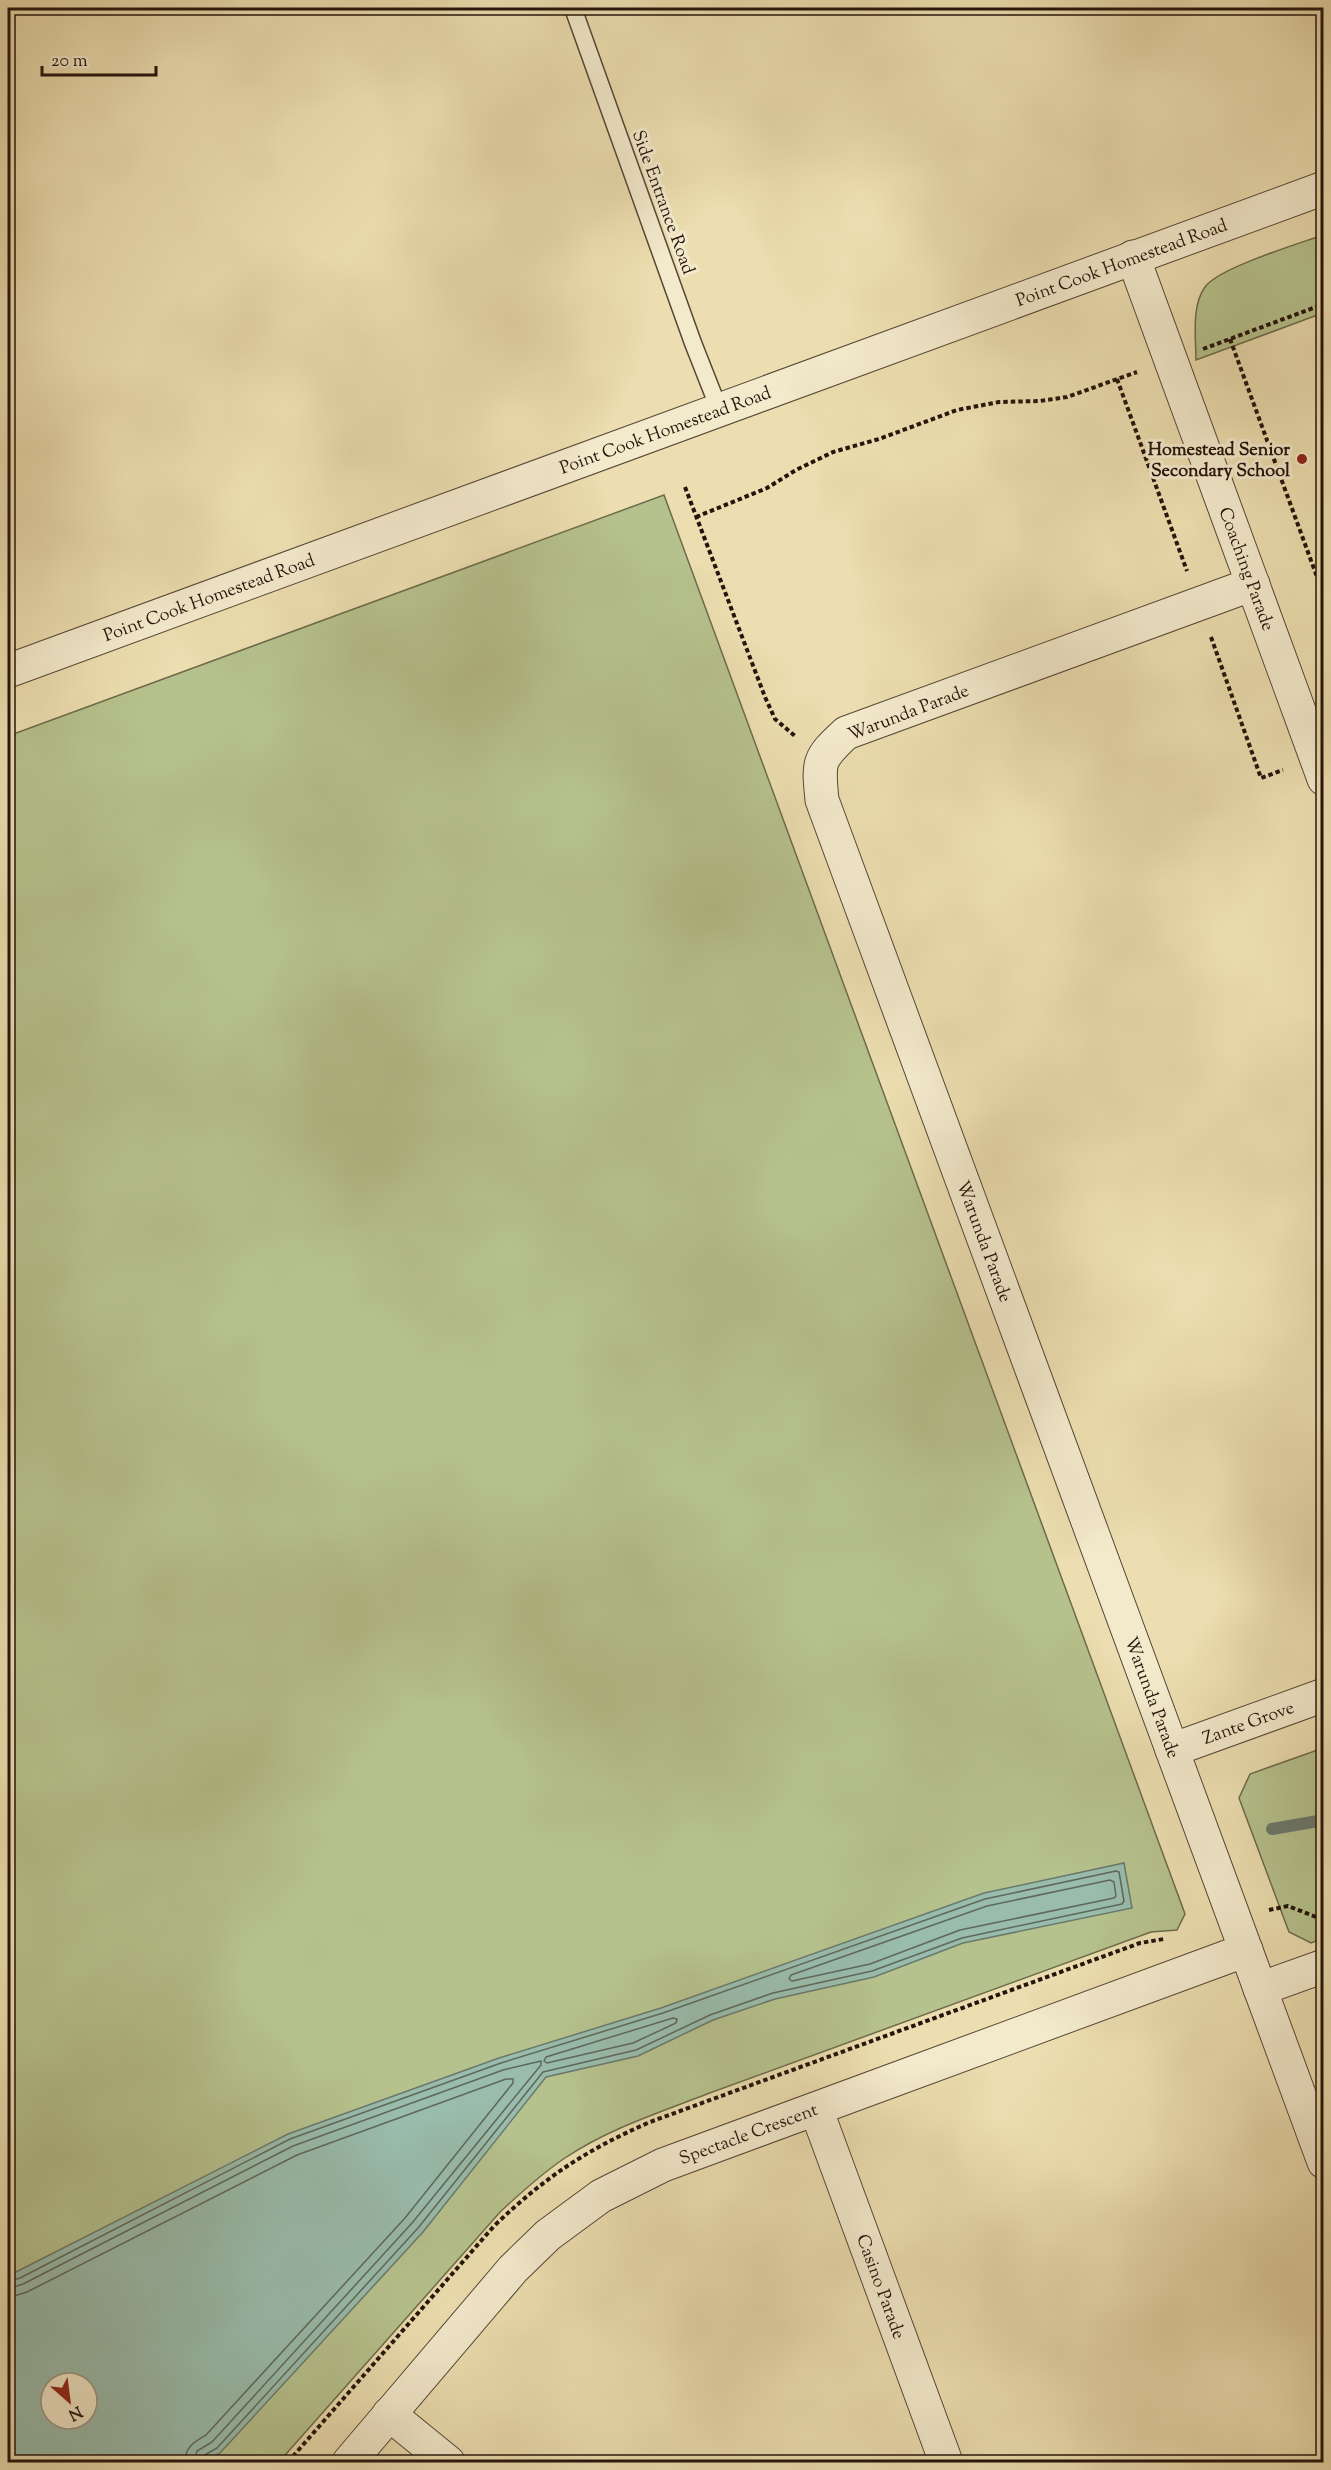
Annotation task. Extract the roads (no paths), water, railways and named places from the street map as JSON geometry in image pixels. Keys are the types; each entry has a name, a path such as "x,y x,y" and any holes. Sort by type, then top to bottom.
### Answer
{"street":[{"name":"Point Cook Homestead Road","path":"8,671 1323,188"},
{"name":"Coaching Parade","path":"1132,257 1323,779"},
{"name":"Warunda Parade","path":"1253,584 846,733 825,753 819,772 822,800 1323,2162"},
{"name":"Zante Grove","path":"1172,1749 1323,1695"},
{"name":"Spectacle Crescent","path":"349,2463 513,2269 548,2235 601,2196 663,2165 1246,1950"},
{"path":"1260,1989 1323,1966"},
{"name":"Casino Parade","path":"816,2109 946,2463"},
{"path":"389,2414 448,2463"}],"lane":[{"name":"Side Entrance Road","path":"573,8 693,343 720,409"}],"water":[{"path":"1124,1863 1132,1908 963,1943 874,1977 775,1999 713,2020 638,2056 546,2077 423,2232 220,2453 203,2462 8,2462 8,2276 288,2134 499,2058 661,2008 984,1893"}],"waterway":[{"path":"1272,1829 1324,1820"}],"place":[{"name":"Homestead Senior Secondary School","path":"1302,459"}]}
